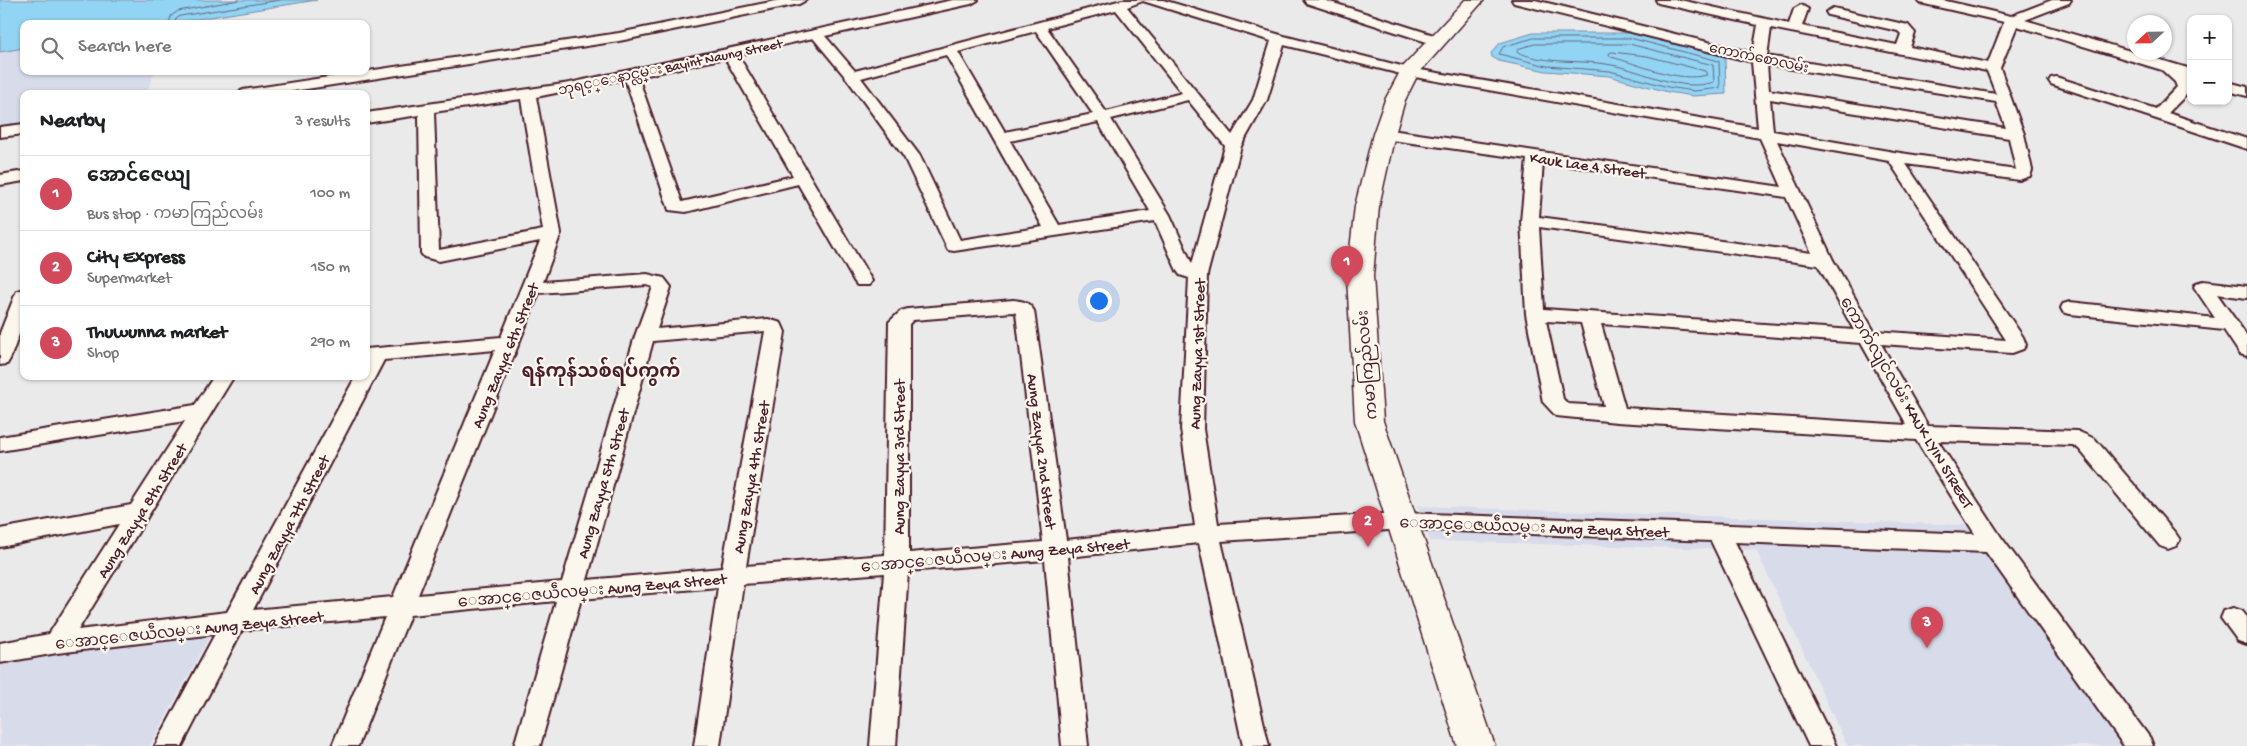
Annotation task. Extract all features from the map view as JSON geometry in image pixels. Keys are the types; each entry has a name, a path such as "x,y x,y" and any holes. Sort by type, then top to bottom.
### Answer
{"main road":[{"name":"ကမာကြည်လမ်း","path":"1475,0 1409,72 1395,100 1384,134 1367,206 1360,276 1369,421 1476,746"}],"street":[{"path":"294,90 618,37 800,0"},
{"path":"852,76 1137,0"},
{"path":"1149,0 1279,39 1409,72 1894,157 2019,175 2024,173 2024,170 2016,134 2002,100 2004,95 1993,68 2012,20 2064,0"},
{"path":"1311,0 1438,41"},
{"name":"ကောက်စောလမ်း","path":"1519,0 1759,59 2002,100"},
{"path":"1663,0 1716,5 1765,23 1993,68"},
{"path":"1925,0 2012,20 2166,67 2187,80"},
{"name":"ဘုရင့္ေနာင္လမ္း Bayint Naung Street","path":"370,117 528,94 730,54 965,1"},
{"path":"1119,5 1233,146"},
{"path":"1794,29 1802,9"},
{"path":"1833,12 1903,28 1908,33 1902,50"},
{"name":"ကောက်လျင်လမ်း KAUK LYIN STREET","path":"1765,23 1759,59 1766,135 1824,260 1922,434 1993,543 2140,746"},
{"path":"1039,26 1102,117 1161,215 1186,272 1198,275"},
{"path":"817,35 852,76 912,156 954,246 1161,215"},
{"name":"Aung Zayya 1st Street","path":"1256,746 1208,533 1192,429 1198,275 1233,146 1260,100 1279,39"},
{"path":"950,50 1053,230"},
{"path":"730,54 863,281"},
{"path":"630,74 675,206 680,207 803,178"},
{"path":"2056,81 2247,144"},
{"path":"2158,114 2180,94 2187,84"},
{"path":"2232,87 2247,92"},
{"path":"1761,93 2016,134"},
{"name":"Aung Zayya 6th Street","path":"345,746 532,288 552,233 528,94"},
{"path":"1000,138 1102,117 1192,95"},
{"path":"2232,97 2247,102"},
{"path":"426,109 430,253 433,255 552,233"},
{"path":"0,132 20,129"},
{"name":"Kauk Lae 4 Street","path":"1384,134 1792,193"},
{"path":"1535,156 1530,221 1535,314 1553,402 1557,408 1563,411 1922,434 2077,438 2087,444 2168,540"},
{"path":"1535,314 2012,347 2016,345 2016,341 1894,157"},
{"path":"0,180 20,177"},
{"path":"1530,221 1824,260"},
{"name":"Aung Zayya 5th Street","path":"527,746 645,336 662,287 658,282 647,279 532,288"},
{"path":"2247,292 2202,287 2247,350"},
{"path":"0,359 3,340 20,304"},
{"name":"Aung Zayya 2nd Street","path":"903,318 908,316 1021,307 1025,311 1056,550 1075,746"},
{"path":"2070,308 2229,325"},
{"path":"1589,317 1617,414"},
{"name":"Aung Zayya 3rd Street","path":"883,746 897,563 899,322 903,318"},
{"name":"Aung Zayya 4th Street","path":"645,336 768,325 774,327 776,332 732,576 707,746"},
{"path":"372,354 508,343"},
{"name":"Aung Zayya 8th Street","path":"57,643 222,380"},
{"name":"Aung Zayya 7th Street","path":"168,746 237,621 359,380"},
{"path":"0,444 203,411"},
{"path":"0,538 140,512"},
{"name":"ေအာင္ေဇယဵလမ္း Aung Zeya Street","path":"0,653 57,643 237,621 732,576 1056,550 1208,533 1403,521 1993,543"},
{"path":"1719,533 1823,746"}],"shaded area":[{"path":"20,49 20,75 153,75 148,90 20,90 20,124 0,127 0,52"},
{"path":"1418,506 1968,525 2121,746 1847,746 1756,550 1430,541"},
{"path":"211,634 150,746 0,746 0,664 50,654"}],"water":[{"path":"0,0 317,0 192,20 20,20 20,49 0,52"},
{"path":"1533,33 1630,33 1725,57 1726,94 1693,96 1668,92 1609,76 1546,71 1499,61 1492,57 1491,53 1500,43"}],"place":[{"name":"အောင်ဇေယျ","path":"1347,287"},
{"name":"City Express","path":"1368,547"},
{"name":"Thuwunna market","path":"1927,648"}],"district":[{"name":"ရန်ကုန်သစ်ရပ်ကွက်","path":"601,370"}]}
